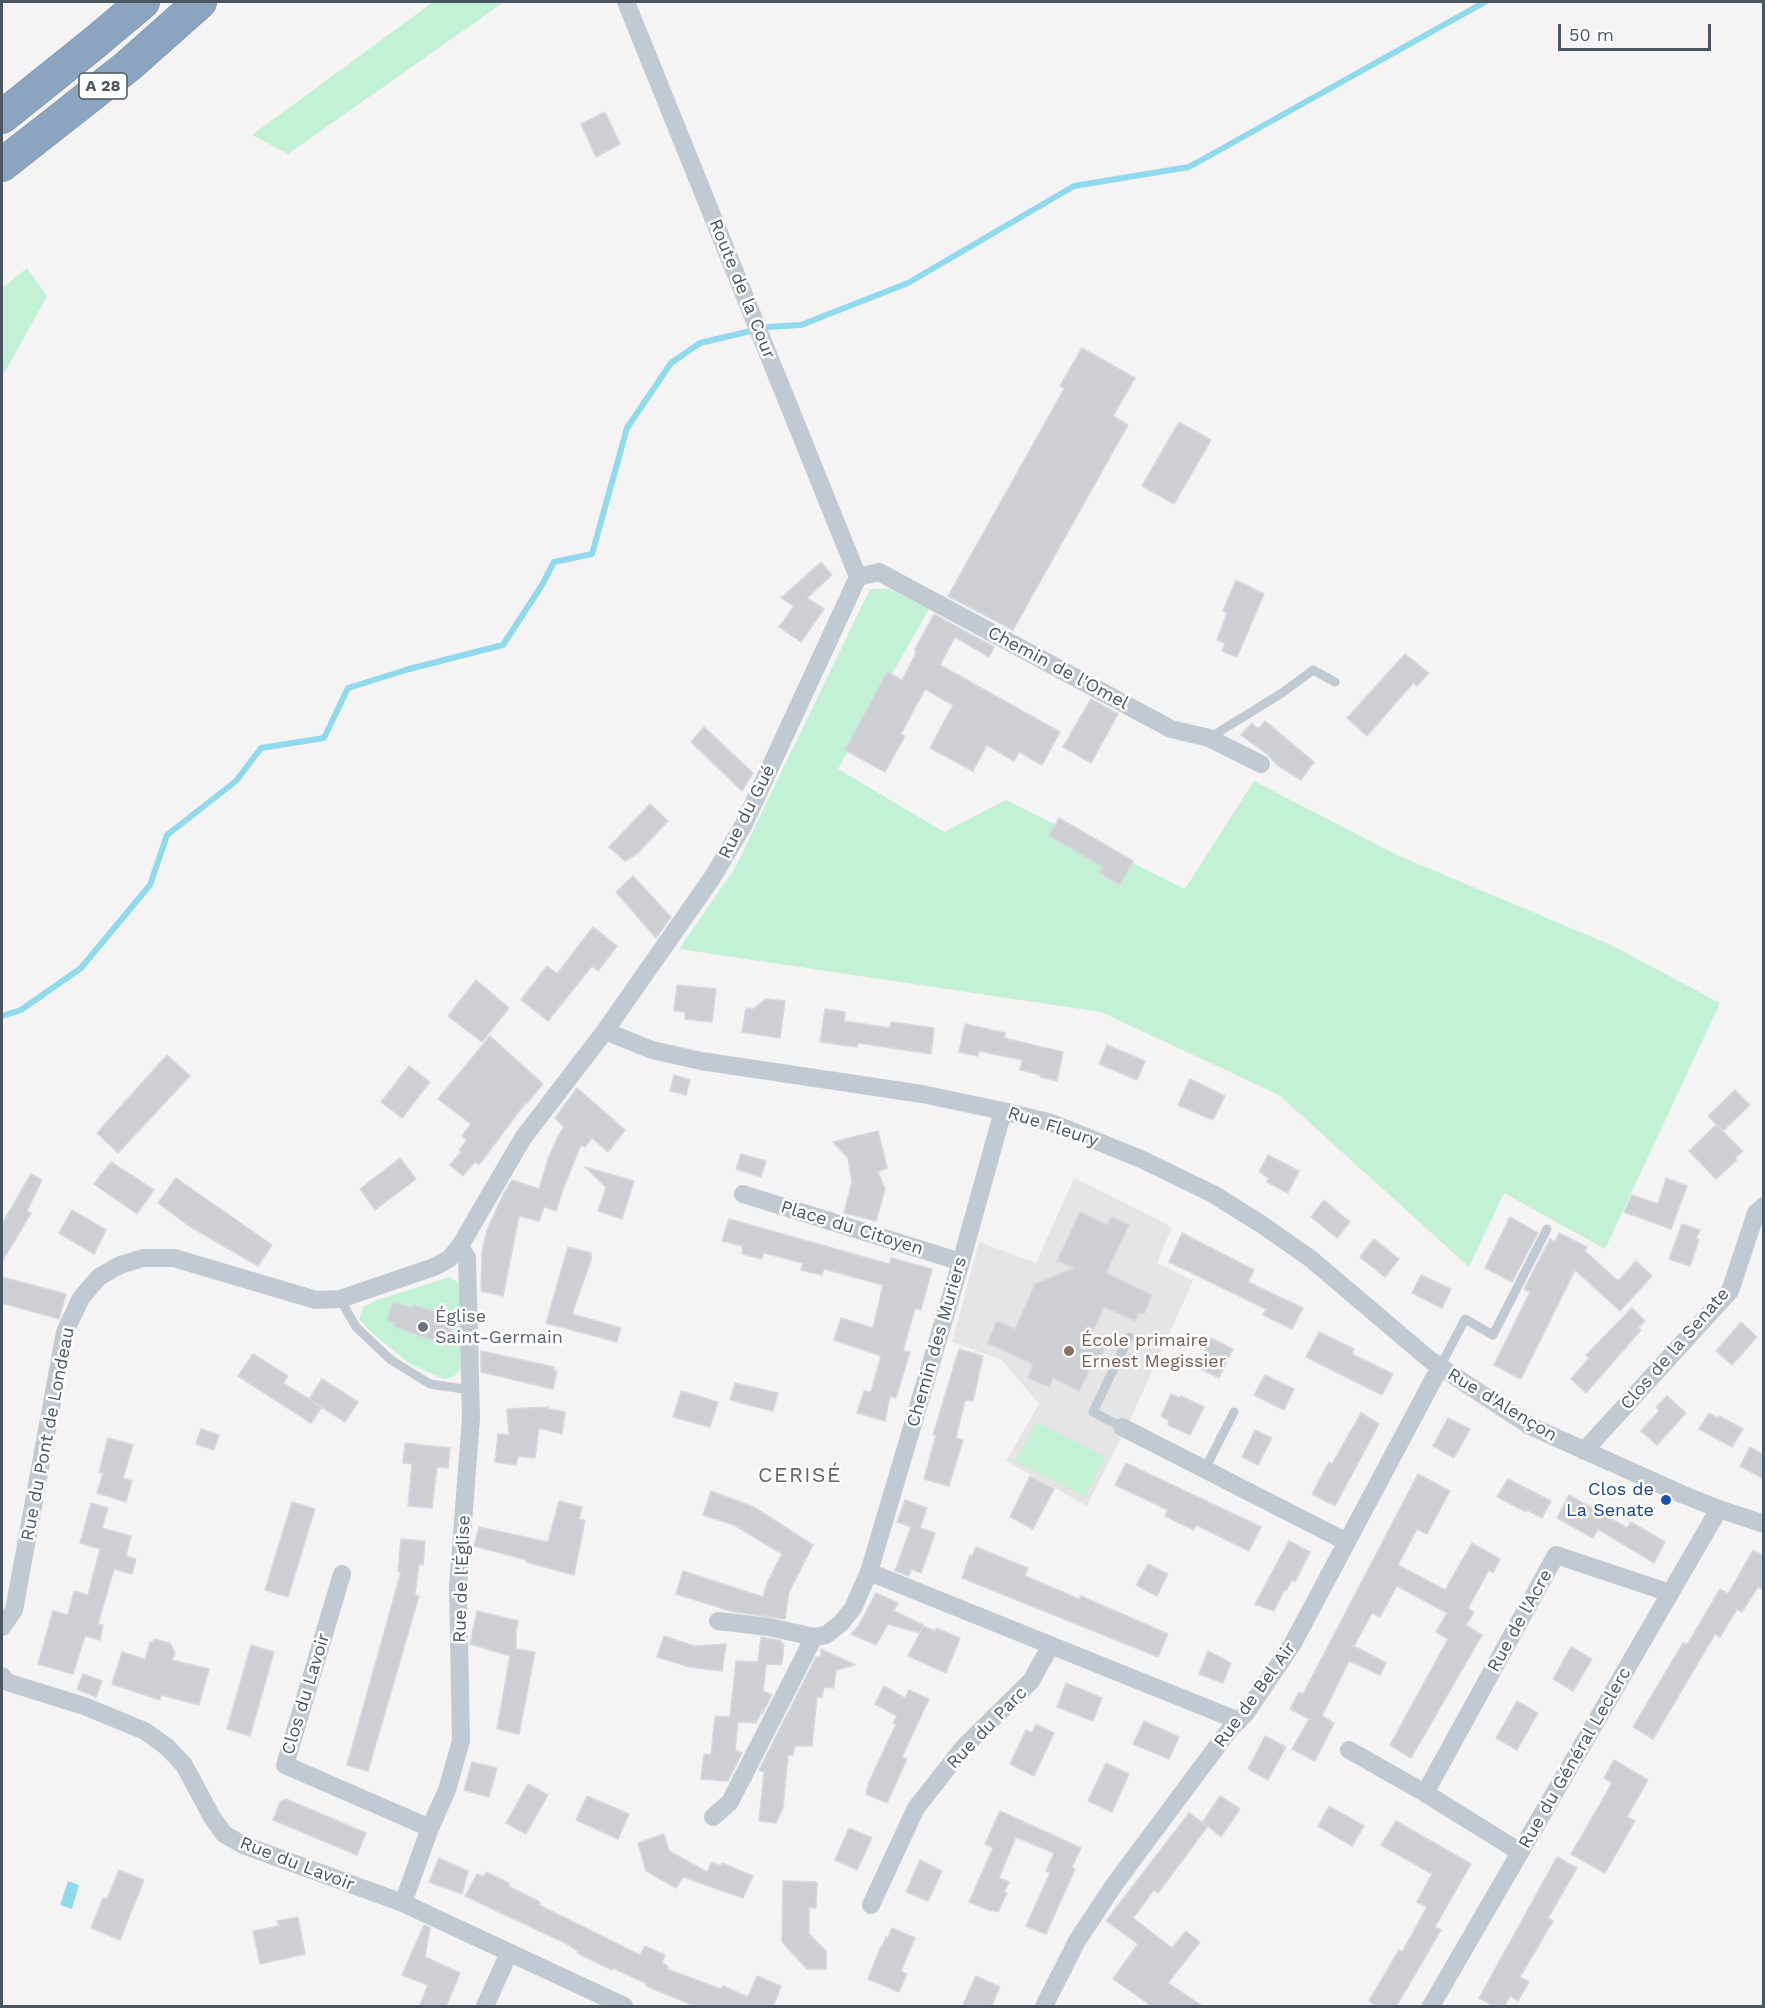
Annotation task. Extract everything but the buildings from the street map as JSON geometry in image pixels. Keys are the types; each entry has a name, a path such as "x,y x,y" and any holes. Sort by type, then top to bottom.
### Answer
{"highway":[{"name":"A 28","path":"2,117 142,2"},
{"name":"A 28","path":"2,165 128,66 200,2"}],"street":[{"name":"Route de la Cour","path":"626,2 858,577"},
{"name":"Chemin de l'Omel","path":"858,577 879,572 1171,729 1209,738 1261,764"},
{"name":"Rue du Gué","path":"605,1031 712,878 743,826 858,577"},
{"name":"Rue Fleury","path":"605,1031 652,1050 701,1061 921,1094 1003,1110 1052,1123 1141,1159 1213,1194 1311,1259 1440,1367"},
{"name":"Rue du Pont de Londeau","path":"2,1627 14,1610 65,1332 81,1298 99,1277 120,1265 143,1258 174,1258 316,1300 340,1299 435,1267 449,1259 460,1246 523,1138 605,1031"},
{"name":"Chemin des Muriers","path":"814,1637 826,1635 841,1623 853,1608 869,1572 961,1262 1003,1110"},
{"name":"Place du Citoyen","path":"743,1194 961,1262"},
{"name":"Clos de la Senate","path":"1584,1451 1730,1291 1756,1213 1764,1206"},
{"name":"Rue de l'Église","path":"403,1904 430,1828 447,1790 461,1741 458,1587 471,1418 467,1258 460,1246"},
{"name":"Rue d'Alençon","path":"1440,1367 1530,1426 1719,1509 1764,1524"},
{"name":"Rue de Bel Air","path":"1044,2007 1077,1941 1114,1885 1239,1721 1293,1645 1440,1367"},
{"path":"1122,1427 1347,1542"},
{"name":"Rue du Général Leclerc","path":"1431,2007 1719,1509"},
{"name":"Rue de l'Acre","path":"1425,1792 1556,1555 1670,1593"},
{"path":"869,1572 1239,1721"},
{"name":"Clos du Lavoir","path":"342,1574 285,1765 430,1828"},
{"path":"713,1817 730,1802 814,1637 718,1621"},
{"name":"Rue du Parc","path":"872,1905 916,1808 963,1748 1031,1682 1051,1645"},
{"name":"Rue du Lavoir","path":"2,1676 7,1682 84,1706 145,1731 167,1747 184,1765 212,1817 224,1834 243,1845 403,1904 624,2007"},
{"path":"1349,1750 1425,1792 1520,1852"},
{"path":"485,2007 509,1953"}],"lane":[{"path":"1209,738 1282,693 1313,670 1335,682"},
{"path":"1440,1367 1465,1319 1493,1335 1547,1229"},
{"path":"340,1299 356,1328 392,1360 430,1384 470,1390"},
{"path":"1122,1427 1093,1413 1129,1337"},
{"path":"1205,1469 1234,1412"}],"shaded area":[{"name":"École primaire Ernest Megissier","path":"1074,1178 1172,1227 1157,1263 1193,1281 1130,1420 1087,1506 1006,1461 1039,1404 1002,1360 952,1342 979,1242 1036,1263"}],"green space":[{"path":"433,2 504,2 288,154 252,135"},
{"path":"27,268 47,296 2,377 2,288"},
{"path":"870,589 890,589 929,609 838,769 944,832 1006,800 1185,889 1254,781 1397,855 1611,945 1720,1003 1605,1249 1504,1193 1469,1267 1279,1095 1101,1012 679,949 735,868"},
{"path":"449,1277 458,1282 461,1324 460,1370 453,1377 443,1379 409,1363 359,1319 363,1307 377,1300"},
{"path":"1036,1422 1105,1457 1085,1497 1015,1462"}],"water":[{"path":"68,1881 79,1885 72,1909 60,1905"}],"waterway":[{"path":"2,1016 21,1010 81,968 150,885 167,835 236,781 261,748 324,738 348,688 409,669 503,645 542,585 554,562 592,554 627,428 671,363 700,343 768,327 801,325 908,283 1074,186 1189,167 1485,2"}],"place":[{"name":"Église Saint-Germain","path":"423,1327"},
{"name":"École primaire Ernest Megissier","path":"1069,1351"},
{"name":"Clos de La Senate","path":"1666,1500"}],"district":[{"name":"CERISÉ","path":"800,1476"}]}
